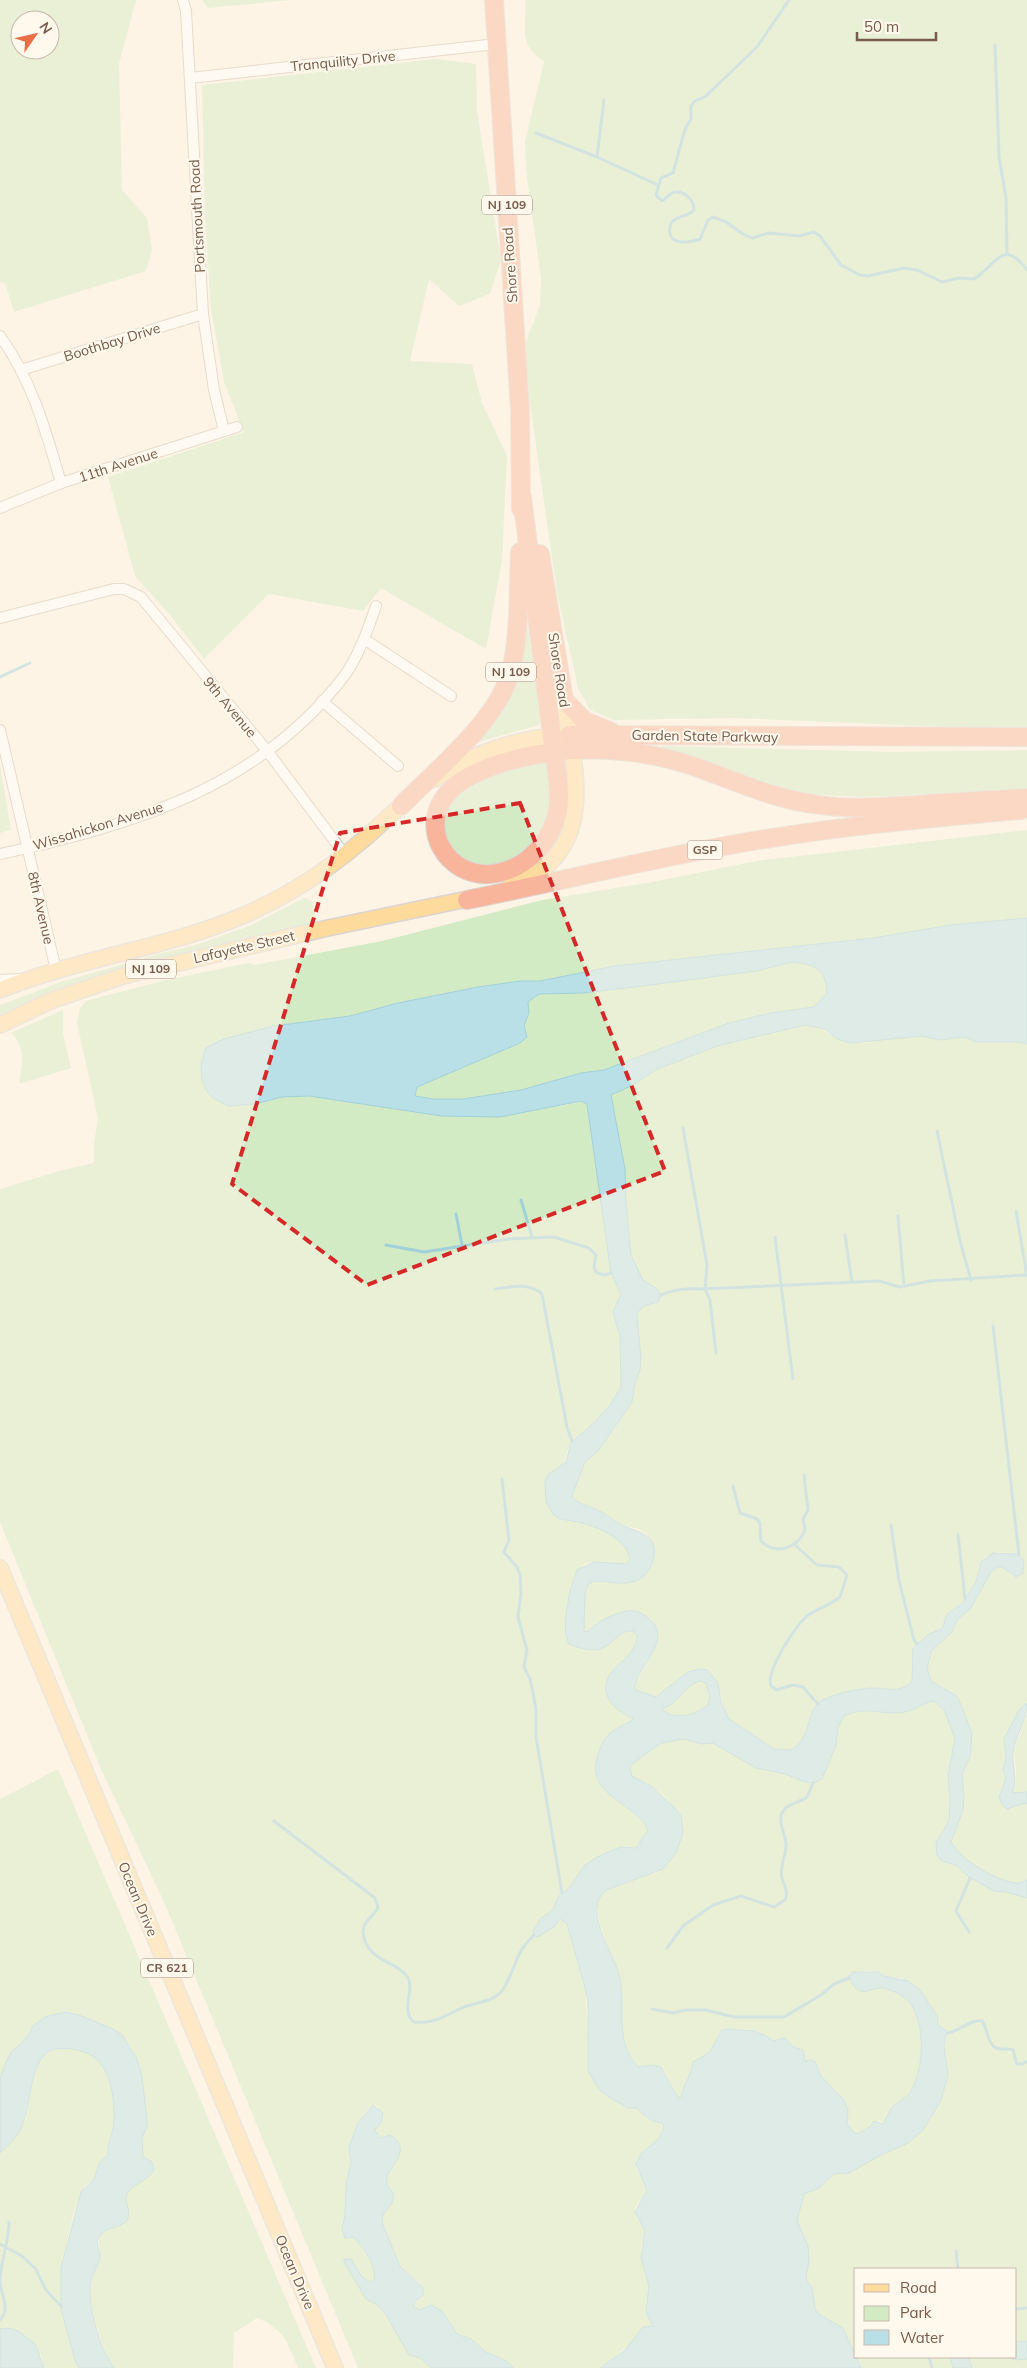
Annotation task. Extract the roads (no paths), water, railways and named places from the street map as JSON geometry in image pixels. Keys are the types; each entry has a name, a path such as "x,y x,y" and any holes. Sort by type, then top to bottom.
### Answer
{"highway":[{"name":"Shore Road","path":"494,0 520,410 522,497"},
{"name":"Shore Road","path":"520,410 539,553 564,700"},
{"path":"522,497 553,744 558,808 550,833 540,848 519,864 495,873 472,873 451,860 442,849 436,831 439,807 447,793 459,783 489,769 524,757 553,744 570,743 660,757 781,797 816,805 872,807 1027,798"},
{"name":"NJ 109","path":"401,806 489,716 507,683 514,649 522,497"},
{"path":"564,700 585,721 619,734"},
{"name":"Garden State Parkway","path":"570,743 619,734 765,737 1027,737"},
{"name":"GSP","path":"467,900 615,867 752,841 868,825 1027,809"}],"main road":[{"name":"Shore Road","path":"564,700 570,743"},
{"path":"401,806 439,777 482,754 520,742 553,744"},
{"name":"NJ 109","path":"467,900 526,880 550,864 562,848 573,824 576,804 577,788 570,743"},
{"name":"Lafayette Street","path":"0,990 56,970 199,931 232,920 290,892 345,854 401,806"},
{"name":"Lafayette Street","path":"0,1025 66,994 132,974 328,928 467,900"},
{"name":"Ocean Drive","path":"0,1568 335,2368"}],"street":[{"name":"Portsmouth Road","path":"183,0 190,78 203,314 214,390 224,431"},
{"name":"Tranquility Drive","path":"190,78 496,44"},
{"name":"Boothbay Drive","path":"21,370 203,314"},
{"path":"0,336 21,370 43,421 61,483"},
{"name":"11th Avenue","path":"0,508 61,483 237,426"},
{"name":"9th Avenue","path":"0,618 114,589 124,589 141,597 268,752 345,854"},
{"name":"Wissahickon Avenue","path":"0,854 136,818 220,783 268,752 291,734 346,673 364,639 376,606"},
{"path":"364,639 451,696"},
{"path":"322,701 398,766"},
{"name":"8th Avenue","path":"0,730 56,970"},
{"path":"0,980 28,979"}],"water":[{"path":"1027,918 1027,1044 1019,1042 977,1042 964,1037 940,1040 922,1036 851,1043 837,1039 825,1029 805,1025 717,1046 655,1070 635,1084 611,1095 625,1169 631,1255 643,1280 657,1289 661,1295 658,1302 643,1306 637,1314 641,1358 632,1402 598,1451 585,1462 572,1496 579,1503 601,1512 624,1526 643,1533 652,1542 654,1556 648,1572 636,1581 621,1583 600,1581 588,1584 585,1593 584,1631 587,1632 594,1625 610,1616 631,1611 641,1613 656,1627 658,1636 656,1645 636,1682 635,1690 656,1697 688,1672 701,1669 707,1670 718,1683 721,1703 729,1719 774,1749 791,1750 803,1738 817,1704 823,1700 840,1693 860,1689 897,1689 912,1682 913,1648 929,1634 942,1629 947,1614 962,1604 976,1582 981,1562 993,1553 1018,1554 1024,1561 1023,1573 1016,1577 1002,1567 997,1567 991,1572 971,1608 957,1620 952,1632 931,1651 927,1669 931,1681 955,1695 959,1700 972,1733 970,1757 962,1774 963,1810 951,1842 963,1856 989,1874 1017,1883 1027,1880 1027,1898 1006,1892 994,1891 969,1877 956,1865 942,1861 937,1855 936,1843 949,1821 948,1775 955,1738 944,1710 934,1701 905,1712 859,1711 844,1716 838,1727 836,1745 822,1779 814,1783 756,1768 713,1743 702,1744 684,1739 661,1743 632,1764 630,1768 632,1776 651,1786 681,1816 683,1833 676,1853 663,1869 606,1890 600,1897 597,1906 598,1923 621,1983 625,2045 638,2067 654,2065 661,2067 678,2098 681,2097 693,2062 710,2052 721,2031 727,2029 754,2031 765,2035 773,2041 785,2038 793,2047 803,2050 805,2061 812,2060 816,2063 821,2076 843,2099 848,2110 848,2124 854,2133 859,2134 874,2121 883,2124 892,2108 909,2094 916,2080 921,2059 919,2025 908,2000 884,1988 861,1991 850,1981 849,1976 853,1972 878,1972 883,1976 908,1981 919,1989 928,2002 937,2016 938,2025 947,2031 944,2047 948,2075 941,2100 923,2130 908,2143 879,2156 849,2173 834,2174 819,2188 804,2194 797,2221 808,2246 809,2261 806,2278 812,2288 815,2309 820,2315 843,2328 854,2352 854,2358 856,2358 861,2368 600,2368 625,2350 643,2327 653,2326 646,2312 649,2286 641,2258 645,2231 635,2212 647,2190 636,2164 641,2154 659,2138 664,2126 662,2123 648,2118 637,2108 628,2108 599,2089 588,2071 588,2004 567,1924 560,1919 555,1926 538,1937 535,1936 533,1931 541,1918 552,1911 559,1896 570,1887 584,1866 597,1857 620,1847 636,1848 648,1830 634,1813 606,1791 599,1782 596,1771 597,1758 606,1738 614,1730 633,1720 633,1718 614,1706 607,1694 606,1687 611,1673 635,1646 637,1635 633,1631 626,1632 603,1648 595,1650 584,1649 569,1644 565,1627 569,1597 577,1570 594,1562 626,1564 630,1560 628,1553 625,1547 614,1537 599,1529 558,1518 553,1514 546,1502 545,1481 549,1474 566,1462 571,1442 593,1424 610,1405 621,1387 620,1336 613,1312 621,1294 611,1273 587,1104 581,1101 500,1117 442,1116 309,1096 282,1097 255,1104 228,1106 213,1098 206,1090 202,1079 201,1064 206,1048 223,1039 274,1026 350,1016 398,1003 478,987 520,981 540,981 615,966 873,938 951,925","holes":["792,962 807,964 821,973 826,985 827,993 814,1007 771,1013 729,1023 604,1070 581,1073 521,1090 463,1099 433,1099 415,1096 417,1087 520,1043 527,1037 524,1026 529,1013 528,1002 539,994 582,993 756,971","699,1681 706,1683 710,1696 708,1705 698,1711 679,1716 667,1713 662,1709 668,1707 694,1683"]},
{"path":"1027,1703 1025,1716 1013,1753 1015,1778 1012,1793 1027,1792 1027,1804 1007,1809 1003,1806 999,1797 1006,1779 1003,1771 1006,1757 1004,1739 1019,1710"},
{"path":"65,2012 79,2015 113,2029 122,2035 136,2057 142,2077 147,2119 147,2126 142,2139 143,2157 152,2162 154,2169 149,2176 129,2191 126,2198 129,2213 127,2220 121,2225 105,2231 99,2237 97,2242 100,2259 91,2280 90,2290 95,2326 104,2350 114,2368 79,2368 61,2309 61,2268 81,2192 94,2179 100,2162 108,2155 113,2129 113,2096 107,2074 101,2064 94,2057 84,2052 65,2048 51,2051 42,2058 32,2082 22,2126 18,2134 0,2153 0,2078 7,2060 11,2052 24,2041 33,2026 45,2017"},
{"path":"373,2105 383,2113 382,2121 375,2130 380,2138 390,2135 397,2141 400,2148 400,2154 387,2178 388,2185 394,2194 392,2203 383,2215 382,2223 400,2266 423,2288 423,2295 414,2303 414,2307 420,2310 431,2305 442,2311 457,2334 471,2339 486,2352 505,2360 514,2368 431,2368 421,2358 409,2355 386,2315 379,2306 366,2299 344,2262 344,2259 351,2259 362,2277 370,2282 374,2280 373,2269 365,2251 353,2237 345,2238 342,2229 345,2215 346,2184 351,2163 349,2147 358,2123"},
{"path":"9,2328 18,2331 35,2344 44,2368 0,2368 0,2329"},
{"path":"1027,2341 1027,2359 1016,2360 1010,2358 1017,2358 1017,2342"},
{"path":"950,2358 968,2358 972,2368 953,2368"}],"waterway":[{"path":"789,0 757,47 706,96 695,101 691,106 691,119 685,129 673,173 661,178 656,195 662,201 672,193 680,192 687,196 694,206 694,210 676,218 671,223 670,230 673,239 683,242 700,239 708,220 713,217 726,222 752,238 769,233 799,236 814,232 820,236 841,265 860,275 868,276 904,268 917,270 942,282 959,278 974,279 994,261 1005,255 1018,260 1027,270"},
{"path":"995,45 999,157 1006,198 1007,254"},
{"path":"597,157 604,100"},
{"path":"536,133 597,157 658,185"},
{"path":"0,677 30,663"},
{"path":"683,1128 707,1265 705,1289 710,1300 716,1353"},
{"path":"937,1131 960,1241 971,1280"},
{"path":"521,1200 532,1237"},
{"path":"1016,1211 1027,1276"},
{"path":"456,1214 462,1245"},
{"path":"898,1216 904,1286"},
{"path":"845,1235 852,1282"},
{"path":"386,1245 424,1252 508,1239 554,1237 589,1248 596,1255 594,1268 597,1273 605,1275 611,1273"},
{"path":"775,1237 793,1379"},
{"path":"661,1295 685,1289 879,1281 900,1287 930,1281 1027,1275"},
{"path":"495,1289 525,1287 537,1290 542,1294 567,1427 572,1441"},
{"path":"993,1326 1019,1555"},
{"path":"733,1486 740,1513 757,1519 760,1523 761,1541 767,1546 780,1549 792,1545 802,1536 805,1530 803,1519 808,1510 804,1475"},
{"path":"502,1479 509,1540 504,1552 517,1567 520,1575 521,1593 518,1617 527,1650 524,1667 530,1679 536,1708 536,1737 562,1893"},
{"path":"891,1525 899,1581 914,1640 917,1644"},
{"path":"958,1534 965,1599"},
{"path":"795,1545 817,1565 839,1567 847,1575 840,1597 810,1614 795,1630 782,1650 770,1679 771,1686 776,1690 793,1685 803,1687 818,1704"},
{"path":"667,1948 683,1926 713,1905 741,1896 774,1907 785,1900 786,1892 781,1874 786,1843 781,1818 786,1808 807,1797 813,1783"},
{"path":"274,1821 375,1898 378,1907 364,1925 365,1942 375,1955 406,1975 410,1986 408,2012 414,2022 429,2022 496,1996 504,1988 519,1954 534,1935"},
{"path":"969,1932 956,1911 970,1878"},
{"path":"652,2009 673,2013 685,2010 706,2010 734,2017 784,2017 821,1995 834,1984 849,1978"},
{"path":"948,2033 969,2023 982,2021 993,2046 998,2049 1013,2050 1017,2064 1023,2064 1027,2061"},
{"path":"0,2320 5,2311 5,2302 0,2282 9,2222"},
{"path":"0,2244 22,2256 35,2268 46,2290 61,2306"},
{"path":"956,2251 958,2268"},
{"path":"1017,2309 1027,2308"},
{"path":"929,2358 932,2368"}]}
